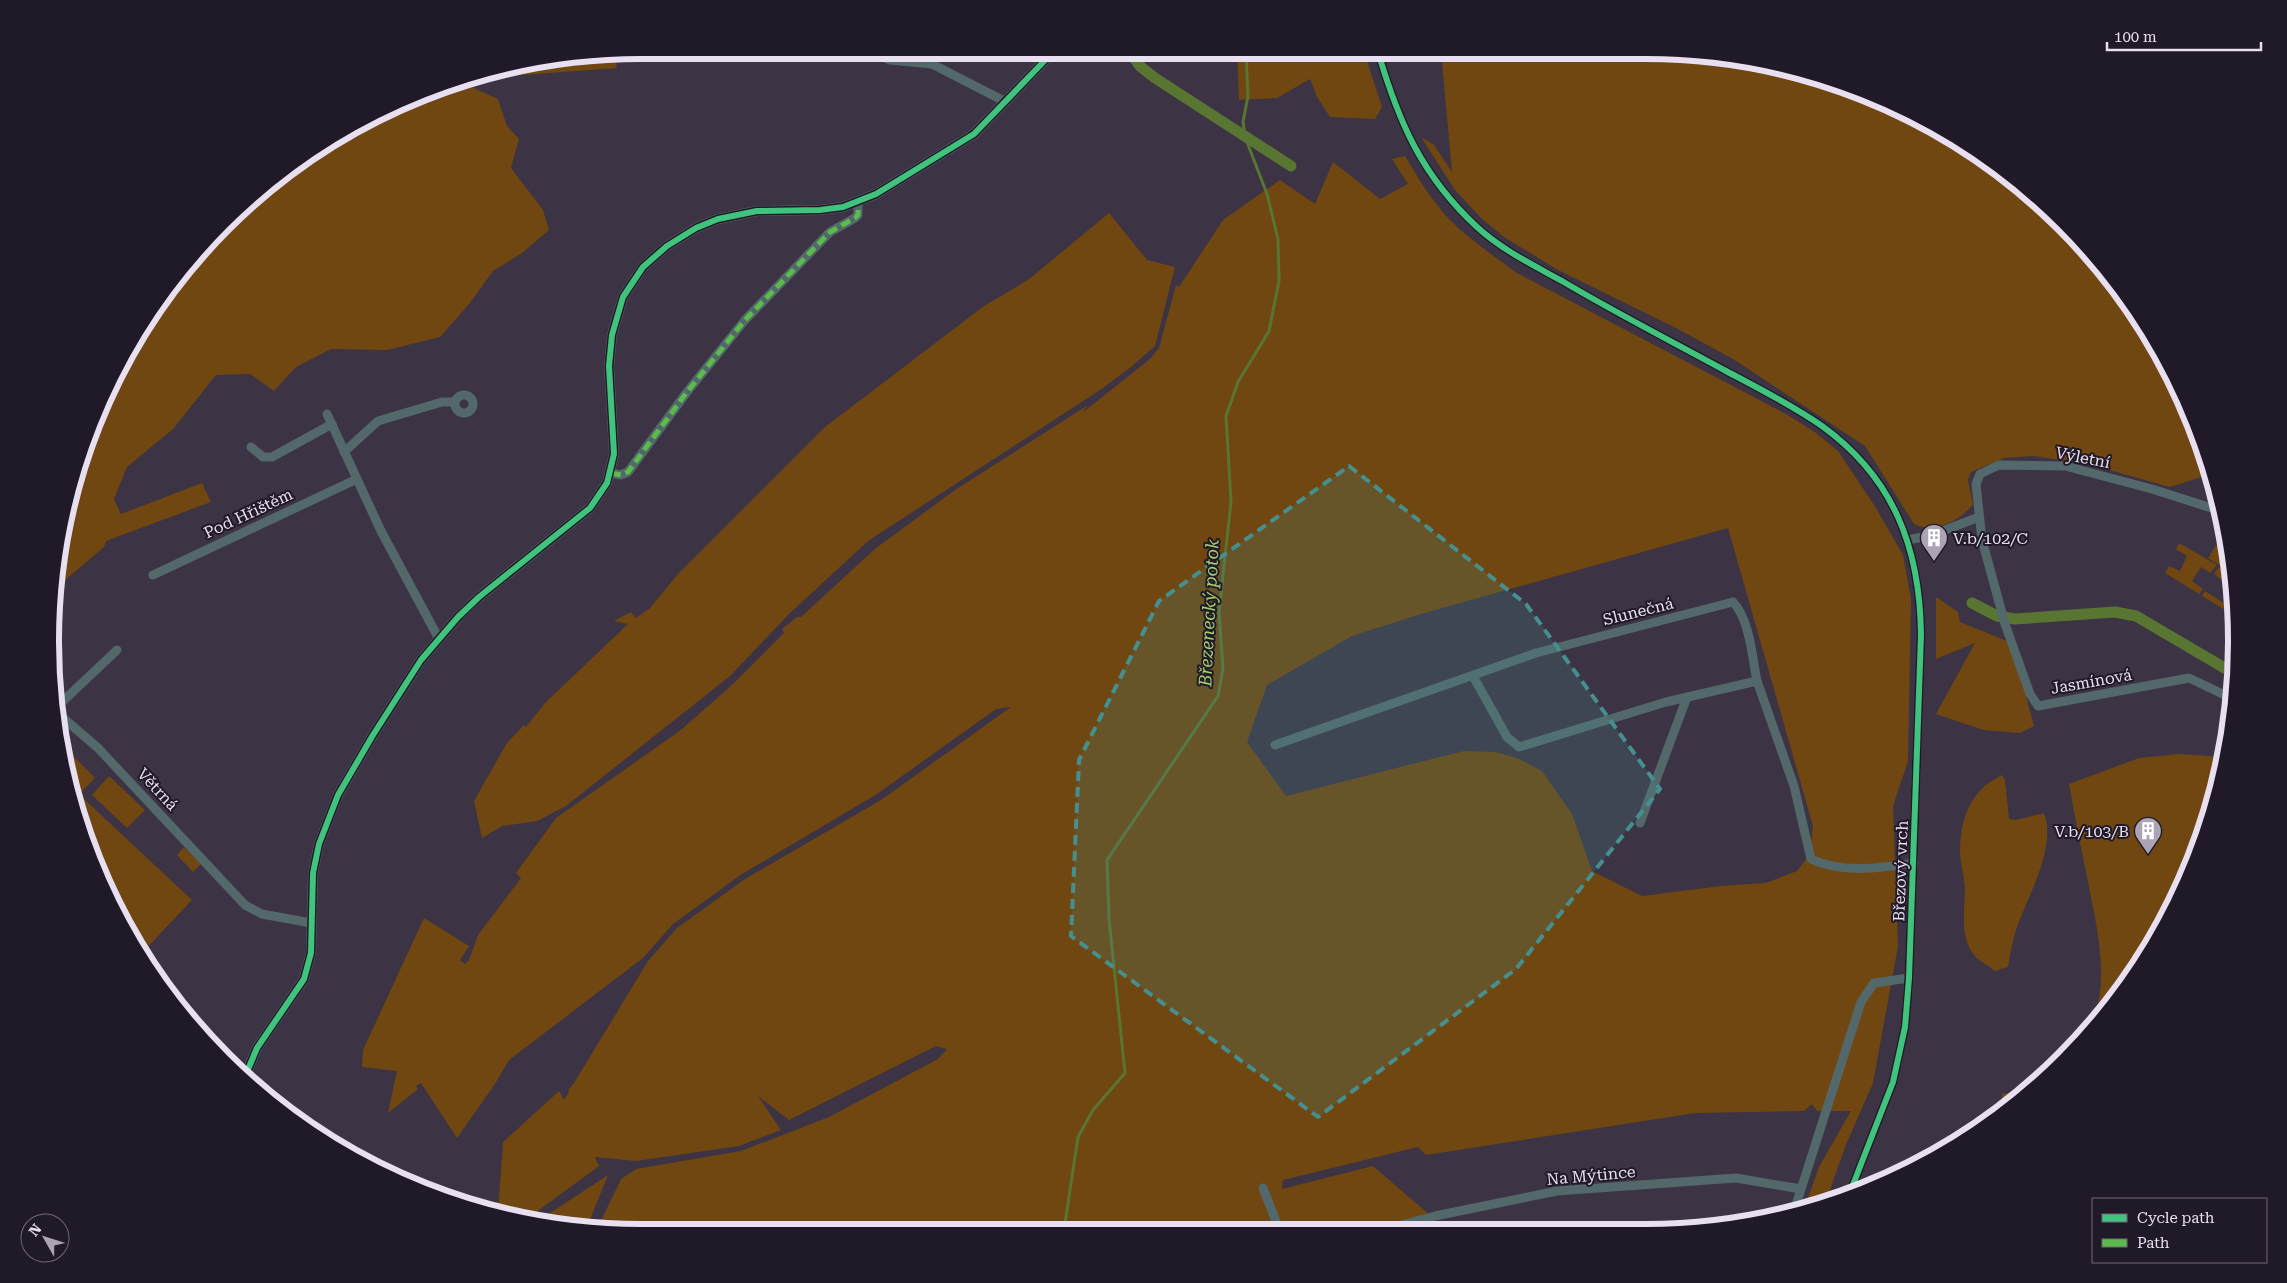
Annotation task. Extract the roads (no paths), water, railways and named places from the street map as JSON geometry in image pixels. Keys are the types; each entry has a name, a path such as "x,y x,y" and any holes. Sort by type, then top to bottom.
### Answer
{"street":[{"path":"888,59 932,64 1006,102"},
{"path":"247,1071 257,1048 304,980 311,953 314,873 319,844 338,795 403,686 439,639 479,597 590,508 602,492 611,473 614,454 609,366 612,335 623,298 643,267 658,252 681,236 707,223 730,215 757,211 820,210 858,203 876,194 963,142 983,126 1046,59"},
{"name":"Březový vrch","path":"1380,59 1397,111 1420,158 1438,184 1479,228 1500,245 1589,297 1745,381 1820,425 1854,453 1874,477 1893,506 1908,540 1919,584 1922,635 1914,863 1905,1027 1893,1082 1853,1186"},
{"path":"611,473 621,476 628,472 687,392 745,320 830,232 858,215 858,203"},
{"path":"344,452 378,421 442,402 455,402"},
{"path":"327,414 380,531 439,639"},
{"path":"251,447 263,457 272,457 332,424"},
{"name":"Výletní","path":"1980,517 1977,479 1980,474 1990,468 2014,464 2065,466 2152,489 2212,508"},
{"name":"Pod Hřištěm","path":"153,575 357,479"},
{"path":"1908,540 1932,536 1980,517"},
{"name":"Jasmínová","path":"1980,517 1982,540 2004,624 2030,694 2038,706 2189,678 2225,696"},
{"name":"Slunečná","path":"1275,745 1536,653 1733,602 1745,626 1757,680 1794,786 1812,859 1824,864 1870,869 1914,863"},
{"name":"Větrná","path":"62,702 117,650"},
{"path":"1473,676 1507,737 1519,747 1687,697 1757,680"},
{"path":"1640,822 1687,697"},
{"name":"Větrná","path":"64,719 98,748 245,905 262,914 311,923"},
{"path":"1796,1204 1861,1002 1874,984 1909,978"},
{"name":"Na Mýtince","path":"1405,1224 1557,1191 1736,1178 1801,1189"},
{"path":"1262,1188 1277,1224"}],"waterway":[{"path":"1135,59 1141,67 1155,78 1291,166"},
{"name":"Březenecký potok","path":"1065,1224 1078,1137 1093,1110 1125,1073 1109,919 1107,860 1218,696 1223,668 1219,612 1231,502 1226,416 1238,382 1269,331 1279,281 1278,239 1267,194 1245,137 1243,122 1248,96 1246,59"},
{"path":"1972,603 1997,616 2015,619 2115,612 2136,616 2227,670"}],"place":[{"name":"V.b/102/C","path":"1934,562"},
{"name":"V.b/103/B","path":"2148,855"}]}
